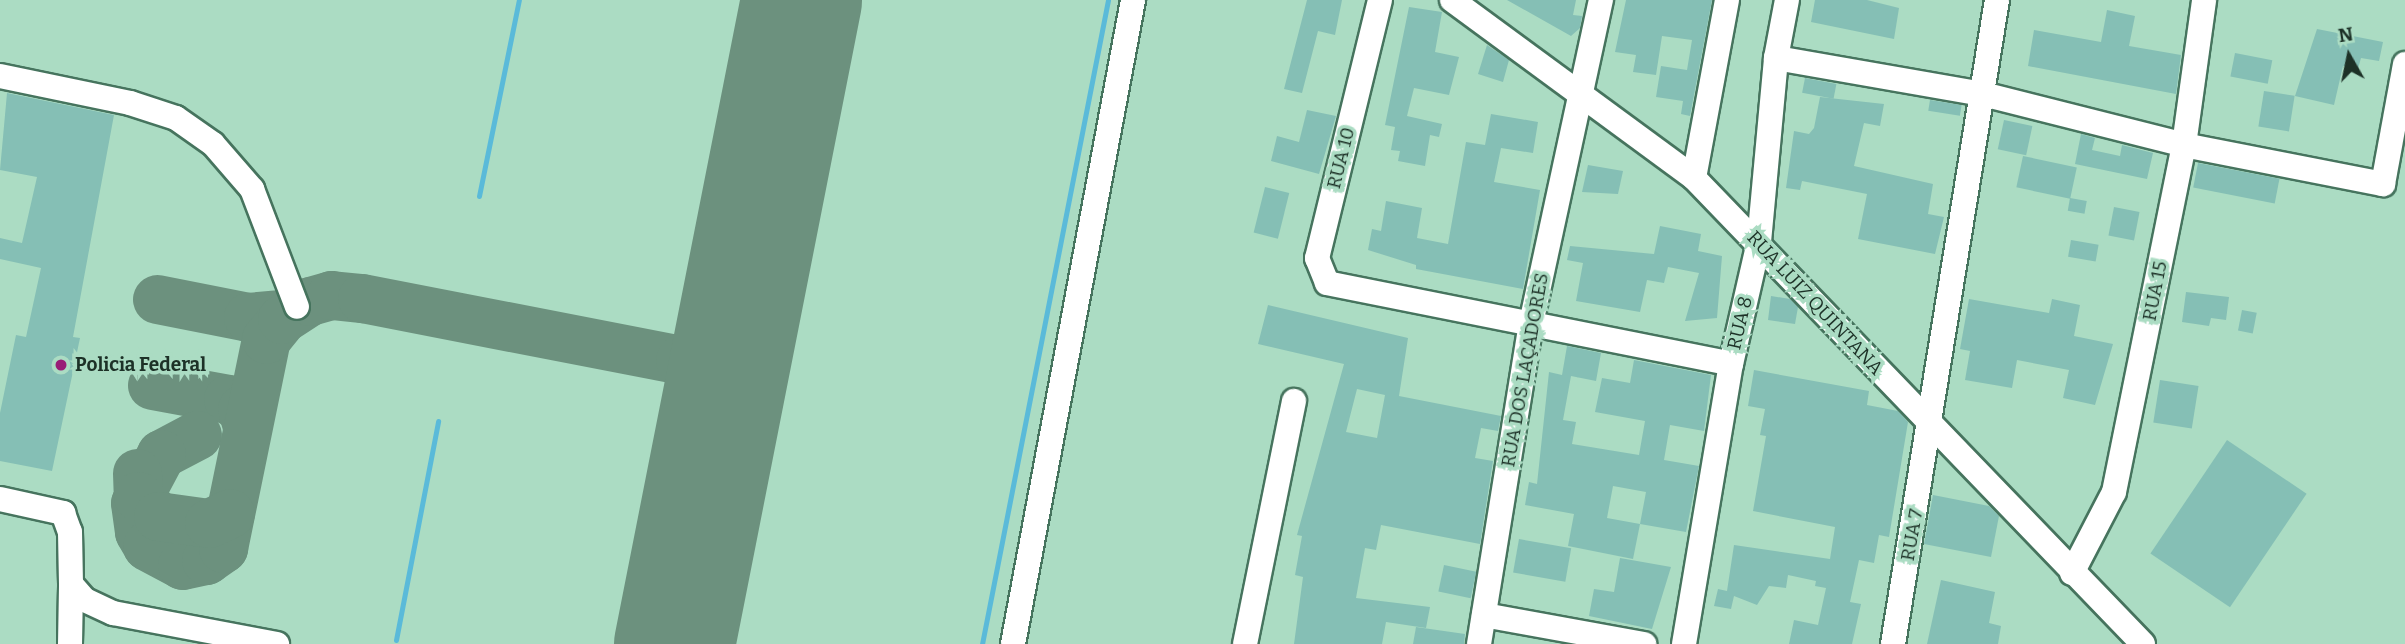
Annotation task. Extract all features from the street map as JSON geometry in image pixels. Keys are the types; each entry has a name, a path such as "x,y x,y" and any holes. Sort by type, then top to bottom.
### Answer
{"street":[{"path":"1013,644 1133,0"},
{"name":"RUA 10","path":"1380,0 1317,258 1327,283 1359,293 1530,328"},
{"name":"RUA DOS LAÇADORES","path":"1479,644 1530,328 1583,98 1601,0"},
{"path":"1694,178 1727,0"},
{"name":"RUA 8","path":"1684,644 1731,365 1759,242 1776,58 1787,0"},
{"path":"1930,425 1997,0"},
{"name":"RUA 15","path":"2072,573 2114,492 2184,145 2204,0"},
{"name":"RUA LUIZ QUINTANA","path":"1455,1 1694,178 1759,242 1930,425 2143,644"},
{"path":"1776,58 1983,94 2184,145 2383,184 2405,64"},
{"path":"0,76 130,103 176,118 213,144 252,189 297,307"},
{"path":"1530,328 1731,365"},
{"path":"1245,644 1294,401"},
{"name":"RUA 7","path":"1893,644 1930,425"},
{"path":"0,499 63,513 70,532 70,644"},
{"path":"71,584 85,600 113,612 278,644"},
{"path":"1484,615 1644,644"}],"building":[{"path":"1307,0 1342,0 1335,35 1318,31 1302,93 1284,89"},
{"path":"1507,0 1576,0 1573,15 1582,16 1580,28 1571,36"},
{"path":"1626,0 1712,0 1690,116 1681,114 1683,101 1656,97 1661,66 1687,70 1692,40 1662,36 1656,75 1633,72 1636,55 1615,52"},
{"path":"1815,0 1867,0 1899,8 1894,39 1811,22"},
{"path":"1409,7 1442,12 1435,52 1459,57 1449,95 1414,88 1407,116 1442,124 1439,137 1430,135 1425,166 1398,161 1400,151 1391,150 1395,127 1385,125"},
{"path":"2107,10 2135,16 2129,46 2181,55 2176,94 2028,66 2034,30 2101,42"},
{"path":"2317,29 2383,42 2379,61 2361,58 2358,69 2343,66 2334,105 2295,96"},
{"path":"1487,45 1509,60 1503,82 1478,74"},
{"path":"2235,53 2272,60 2268,84 2230,77"},
{"path":"1805,78 1836,84 1834,99 1802,93"},
{"path":"2264,91 2295,96 2289,131 2258,127"},
{"path":"7,93 114,115 73,337 80,338 52,471 0,461 0,413 16,335 26,337 41,268 0,259 0,238 22,243 37,177 0,170"},
{"path":"1820,97 1884,104 1880,126 1864,123 1854,166 1933,184 1928,214 1944,217 1935,254 1858,239 1867,194 1802,181 1800,190 1786,188 1794,131 1809,134 1814,128"},
{"path":"1930,100 1962,105 1960,116 1928,111"},
{"path":"1307,110 1336,116 1319,174 1271,161 1277,136 1299,142"},
{"path":"1491,114 1538,122 1533,153 1501,148 1494,182 1540,190 1523,289 1416,269 1416,265 1368,250 1372,229 1381,231 1386,201 1422,208 1417,238 1448,244 1466,142 1485,145"},
{"path":"2004,120 2032,126 2026,155 1998,149"},
{"path":"2081,134 2095,138 2092,150 2120,156 2122,145 2153,153 2147,179 2075,164"},
{"path":"2023,156 2077,167 2070,199 2016,187"},
{"path":"2198,163 2279,179 2275,203 2193,188"},
{"path":"1588,165 1623,171 1618,194 1582,192"},
{"path":"1265,187 1289,193 1278,239 1254,233"},
{"path":"2070,198 2087,201 2084,214 2068,211"},
{"path":"2114,207 2140,212 2134,240 2108,235"},
{"path":"1660,226 1701,234 1698,251 1722,256 1717,318 1685,321 1699,273 1668,267 1664,283 1647,280 1640,312 1576,301 1583,263 1567,260 1570,246 1654,254"},
{"path":"2071,240 2099,245 2096,262 2068,257"},
{"path":"2186,292 2229,297 2226,320 2211,318 2209,326 2182,322"},
{"path":"1771,296 1790,299 1798,307 1795,324 1768,320"},
{"path":"1969,299 2049,313 2052,299 2080,305 2074,336 2113,344 2095,405 2063,398 2069,370 2017,360 2012,388 1965,380 1970,351 1960,349"},
{"path":"1268,305 1408,338 1399,396 1501,416 1498,431 1481,428 1475,458 1493,461 1480,544 1381,525 1376,550 1365,548 1356,598 1430,607 1426,628 1386,622 1382,644 1294,644 1303,577 1295,575 1302,536 1297,535 1344,364 1258,344","holes":["1357,389 1385,395 1377,438 1346,432"]},
{"path":"2242,310 2257,313 2253,333 2238,331"},
{"path":"1567,346 1601,353 1596,381 1571,376 1563,420 1576,422 1572,444 1639,455 1645,421 1595,412 1602,378 1630,383 1634,360 1711,375 1704,431 1670,425 1664,460 1699,466 1686,532 1640,524 1633,559 1568,546 1574,514 1525,505 1529,482 1537,484 1549,372 1562,375","holes":["1613,486 1646,492 1640,524 1607,518"]},
{"path":"1754,370 1869,391 1867,405 1898,411 1908,422 1889,537 1879,535 1874,563 1859,560 1850,602 1861,604 1852,644 1789,644 1794,620 1818,625 1826,588 1815,586 1816,581 1788,575 1786,588 1769,586 1757,605 1734,596 1731,609 1714,606 1718,589 1727,591 1734,545 1830,559 1835,527 1753,511 1766,436 1760,435 1765,409 1748,406"},
{"path":"2160,380 2199,386 2192,429 2153,422"},
{"path":"2227,440 2307,494 2230,607 2150,554"},
{"path":"1933,495 1989,506 1999,516 1991,557 1924,544"},
{"path":"1519,539 1571,548 1565,582 1513,572"},
{"path":"1620,558 1671,567 1652,629 1589,616 1594,589 1614,592"},
{"path":"1444,565 1476,572 1471,598 1438,591"},
{"path":"1941,580 1995,592 1989,623 2001,626 1998,644 1927,644"},
{"path":"1416,627 1465,634 1464,644 1413,644"}],"waterway":[{"path":"479,196 519,0"},
{"path":"982,644 1108,0"},
{"path":"396,640 438,421"}],"taxiway":[{"path":"197,435 161,454 135,503 139,532 147,546 182,565 206,560 223,548 266,339 282,319 310,301 331,295 362,298 680,360 716,351 736,328"},
{"path":"157,299 248,317 290,313"},
{"path":"680,360 709,384 719,416"},
{"path":"152,385 228,399 242,409 247,426"},
{"path":"137,473 138,496 158,516 209,523 230,513"}],"runway":[{"path":"674,644 801,0"}],"place":[{"name":"Policia Federal","path":"61,365"}]}
